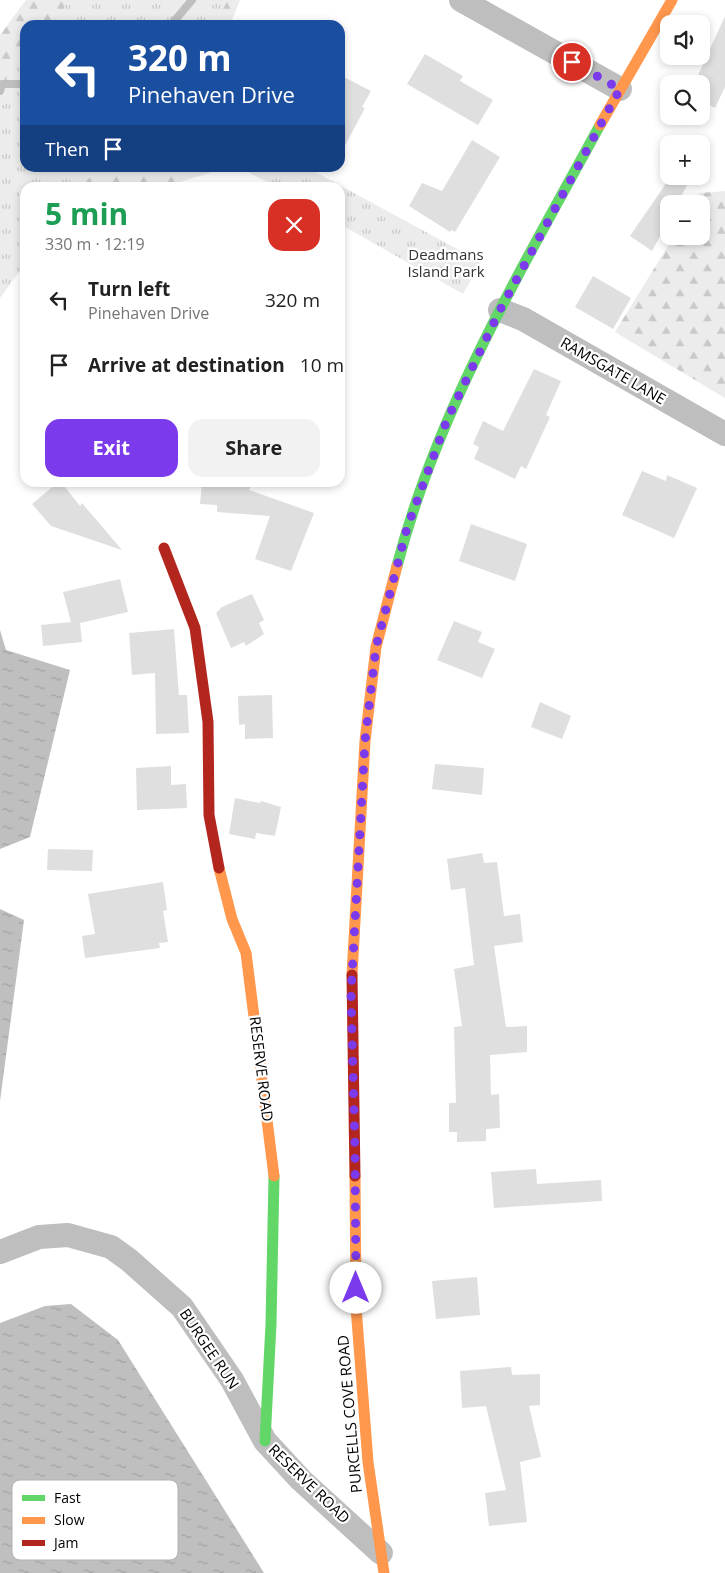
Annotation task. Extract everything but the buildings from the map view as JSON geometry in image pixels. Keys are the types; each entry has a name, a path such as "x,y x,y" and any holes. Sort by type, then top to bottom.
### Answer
{"main road":[{"name":"PURCELLS COVE ROAD","path":"382,1563 368,1462 356,1308 355,1150 351,994 365,741 376,647 407,528 447,420 500,310 620,89 672,0"},
{"name":"RESERVE ROAD","path":"164,548 195,628 208,722 209,815 222,885 232,919 246,952 274,1169 271,1324 264,1441"}],"street":[{"path":"461,0 620,89"},
{"name":"RAMSGATE LANE","path":"500,310 523,319 725,434"},
{"name":"BURGEE RUN","path":"0,1252 39,1237 68,1235 111,1247 182,1307 232,1380 264,1441"},
{"name":"RESERVE ROAD","path":"264,1441 382,1563"}],"green space":[{"path":"26,0 240,0 232,20 20,20 20,146 0,92 0,35"},
{"path":"70,0 228,0 217,20 54,20"},
{"path":"20,62 20,172 94,172 86,182 20,182 20,271 0,298 0,92 2,84"},
{"path":"28,172 212,172 180,182 31,182"},
{"name":"Deadmans Island Park","path":"248,172 315,172 334,182 267,182"},
{"name":"Deadmans Island Park","path":"345,188 481,262 463,294 345,227"},
{"path":"725,191 725,398 615,332 668,245 710,245 710,195 699,195 700,193"}],"water":[{"path":"0,630 6,650 70,670 30,837 0,849"},
{"path":"0,909 24,920 0,1101"},
{"path":"71,1304 118,1340 264,1573 0,1573 0,1323 45,1306"}],"waterway":[{"path":"175,20 192,0"},
{"path":"0,91 2,84 20,84"}],"traffic: fast":[{"path":"397,566 414,508 435,450 459,394 513,285 600,125"},
{"path":"265,1441 271,1324 274,1176"}],"traffic: slow":[{"path":"600,125 672,0"},
{"path":"352,975 365,741 376,647 397,566"},
{"path":"219,868 232,919 246,953 274,1176"},
{"path":"355,1176 356,1307 368,1462 384,1573"}],"traffic: jam":[{"path":"164,548 195,628 208,722 209,815 219,868"},
{"path":"352,975 355,1176"}],"route":[{"path":"356,1288 351,994 358,839 365,741 376,647 407,528 447,420 500,310 620,89 572,62"}]}
